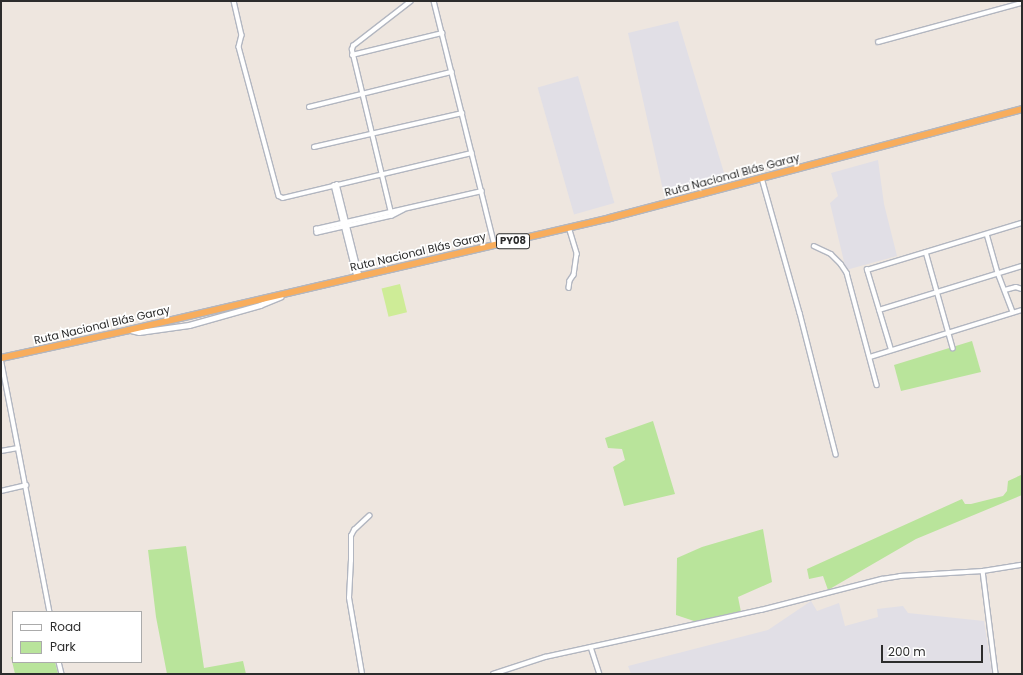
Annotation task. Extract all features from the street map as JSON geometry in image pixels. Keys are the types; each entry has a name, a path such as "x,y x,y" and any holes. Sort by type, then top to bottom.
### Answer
{"highway":[{"name":"Ruta Nacional Blás Garay","path":"1,358 129,330 569,227 762,178 1022,108"}],"street":[{"path":"234,1 242,35 239,47 279,196 283,198 381,173 472,153"},
{"path":"392,216 352,55 354,46 411,1"},
{"path":"434,1 495,245"},
{"path":"878,42 1022,4"},
{"path":"352,55 442,34"},
{"path":"309,107 452,72"},
{"path":"314,147 462,113"},
{"path":"762,178 800,313 836,454"},
{"path":"336,185 359,276"},
{"path":"404,210 392,216 317,233 316,229 482,191"},
{"path":"891,350 867,270 1022,223"},
{"path":"569,227 577,254 574,275 570,281 569,288"},
{"path":"987,234 998,273 1013,312"},
{"path":"814,246 831,254 841,264 847,273 877,385"},
{"path":"926,252 953,348"},
{"path":"879,310 1022,266"},
{"path":"1005,290 1007,288 1016,287 1022,289"},
{"path":"870,357 1022,310"},
{"path":"1,358 50,611"},
{"path":"1,451 18,448"},
{"path":"1,491 26,485"},
{"path":"362,674 349,598 352,561 351,536 354,530 369,516"},
{"path":"493,674 546,657 761,610 882,579 900,576 983,571 1022,565"},
{"path":"983,571 996,674"},
{"path":"591,647 600,674"},
{"path":"60,663 62,674"}],"shaded area":[{"path":"678,21 725,176 663,190 628,33"},
{"path":"578,76 614,203 574,214 538,88"},
{"path":"878,160 884,204 897,256 846,270 830,203 838,196 831,173"},
{"path":"811,601 817,611 839,603 845,626 878,617 877,609 903,606 908,613 984,621 992,673 631,674 628,666 768,630"}],"green space":[{"path":"400,284 407,312 389,317 382,289"},
{"path":"972,341 981,372 901,391 894,365"},
{"path":"653,421 675,494 624,506 613,467 625,460 622,449 608,448 605,438"},
{"path":"1021,475 1022,495 916,539 828,590 823,576 809,579 807,569 962,499 965,504 971,504 1003,496 1007,491 1008,481"},
{"path":"763,529 772,582 738,597 741,612 697,622 676,615 677,558 702,547"},
{"path":"186,546 204,668 243,661 246,674 167,674 156,617 148,550"},
{"path":"12,663 55,663 58,674 15,674"}]}
